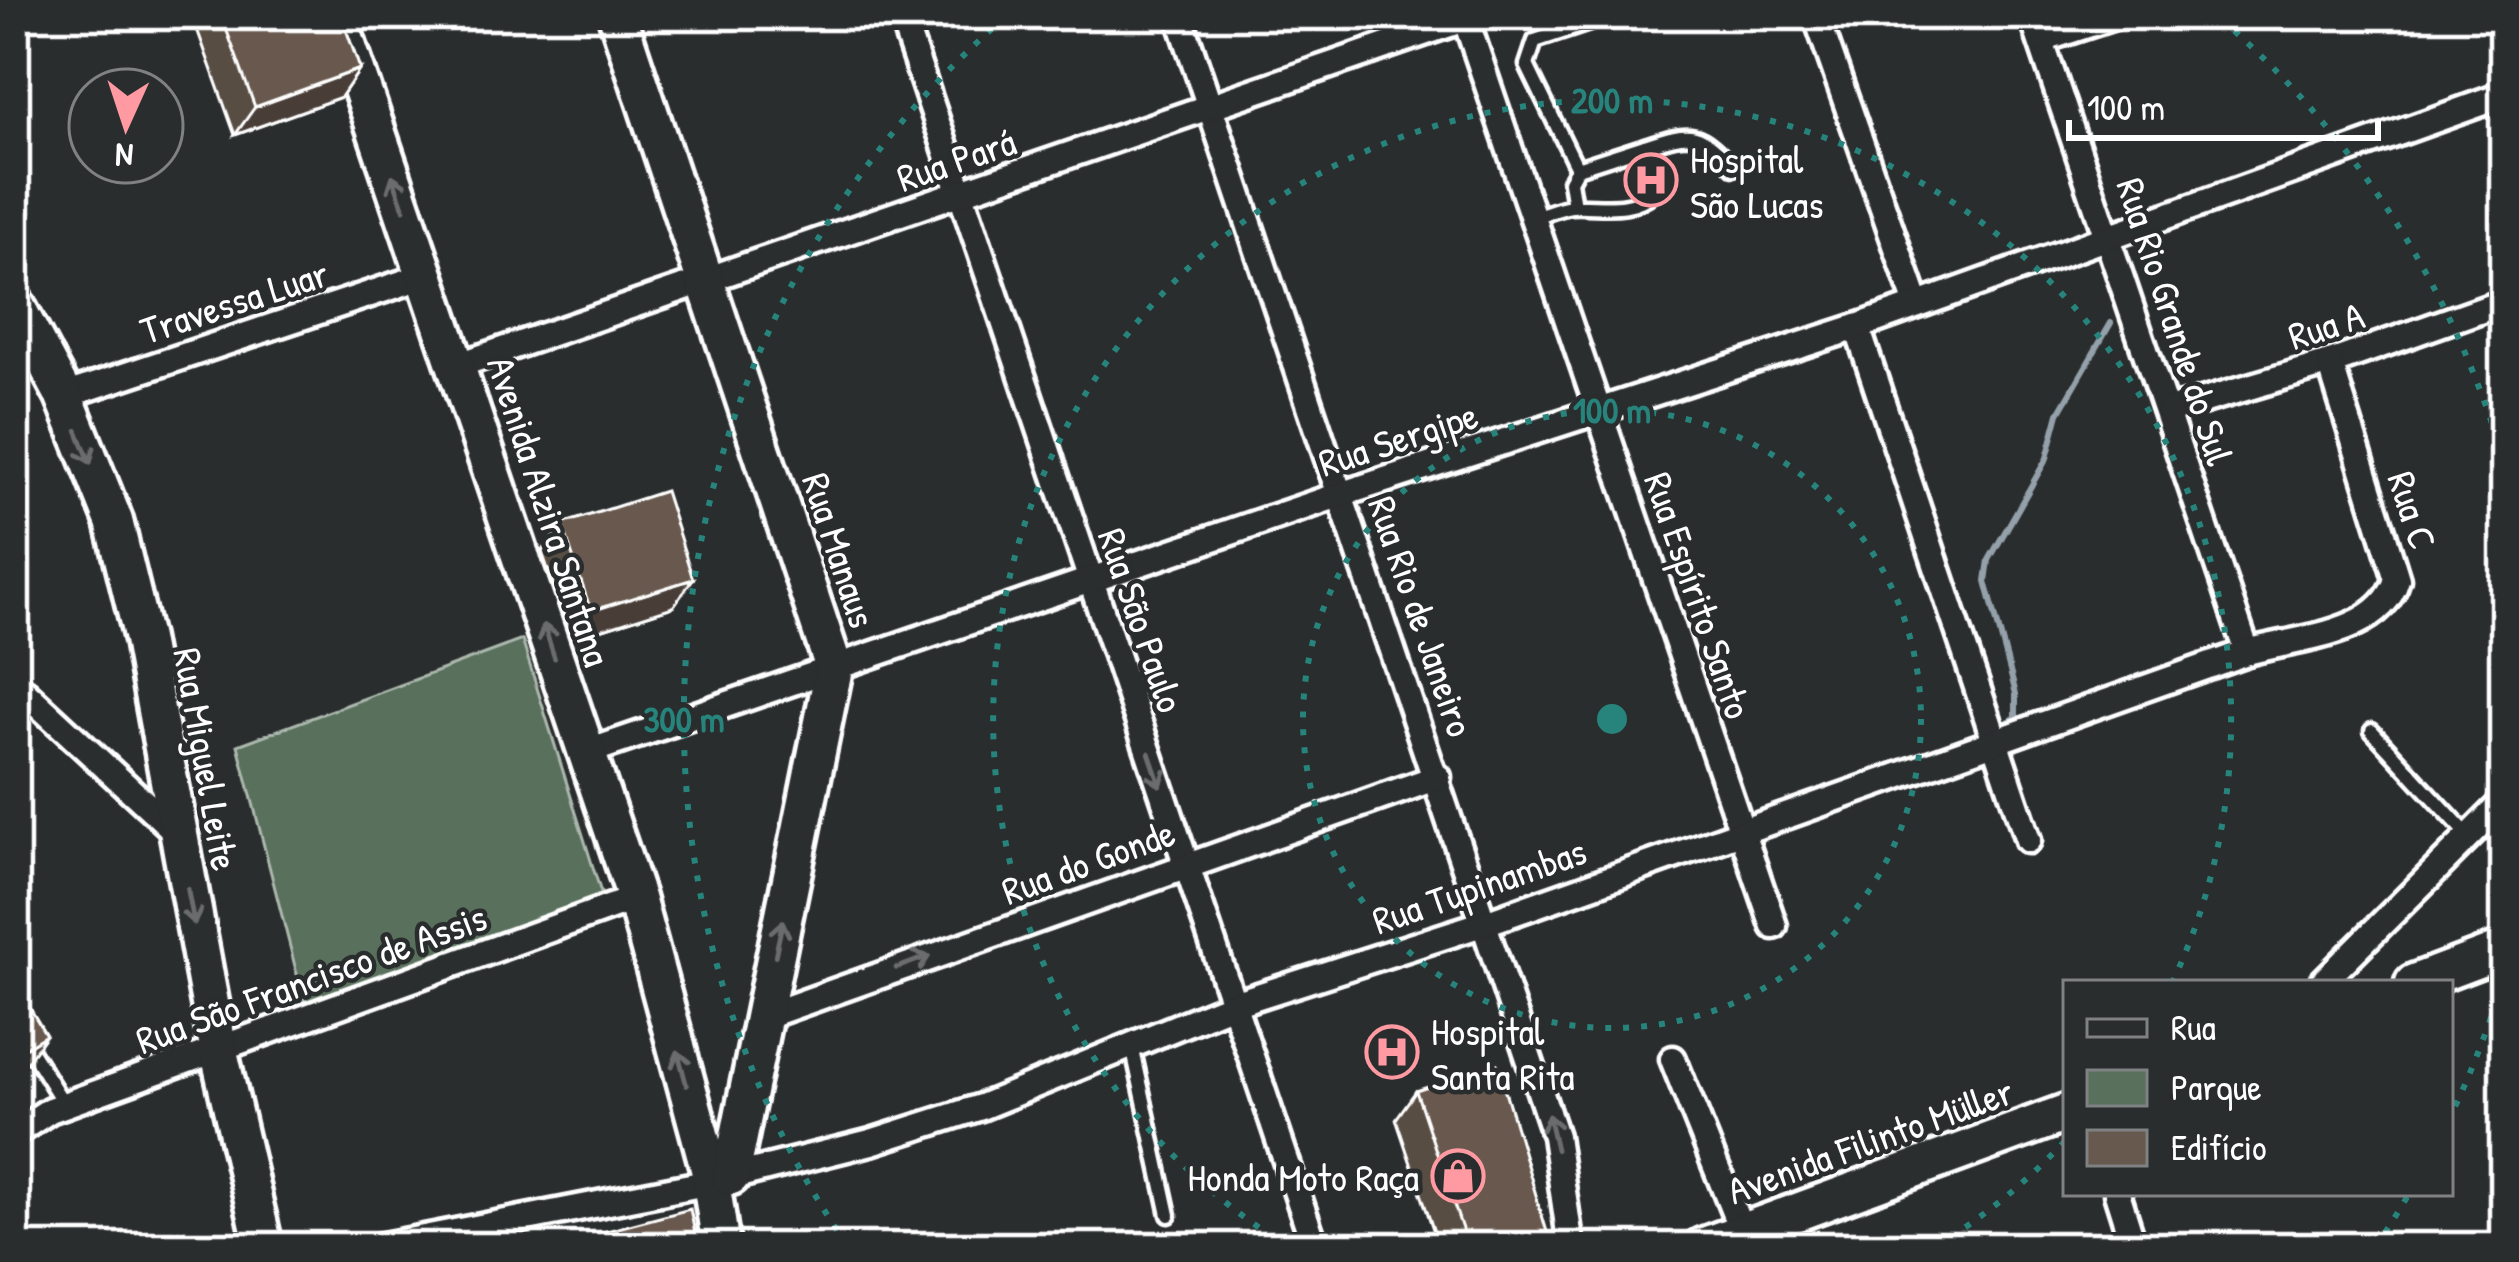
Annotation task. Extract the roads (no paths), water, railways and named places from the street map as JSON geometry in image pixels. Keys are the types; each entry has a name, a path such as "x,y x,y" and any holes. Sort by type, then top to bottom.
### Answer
{"main road":[{"name":"Avenida Alzira Santana","path":"337,15 636,898 721,1179 721,1247"},
{"name":"Rua Manaus","path":"617,15 834,668 763,1017 721,1179"},
{"name":"Rua Miguel Leite","path":"15,304 64,396 114,521 143,639 219,1052 264,1247"},
{"path":"2422,980 2504,949"},
{"path":"2453,992 2504,973"},
{"name":"Avenida Filinto Müller","path":"1757,1240 2063,1114"},
{"name":"Avenida Filinto Müller","path":"1702,1247 1757,1240 2063,1138"}],"street":[{"name":"Rua São Paulo","path":"901,15 1316,1247"},
{"name":"Rua Rio de Janeiro","path":"1179,15 1555,1136 1571,1247"},
{"path":"1816,15 1917,305"},
{"name":"Rua Rio Grande do Sul","path":"2032,15 2248,652"},
{"path":"2041,40 2117,15"},
{"name":"Rua Pará","path":"459,365 962,196 1468,16"},
{"name":"Rua Espírito Santo","path":"1468,16 1774,926"},
{"name":"Rua Sergipe","path":"585,753 1342,494 1858,327 2504,95"},
{"name":"Travessa Luar","path":"64,396 427,274"},
{"name":"Rua A","path":"2168,411 2330,363 2504,302"},
{"path":"1858,327 2028,840"},
{"name":"Rua C","path":"2248,652 2368,620 2392,597 2397,579 2330,363"},
{"name":"Rua Tupinambas","path":"378,1247 721,1179 871,1142 981,1107 1233,1004 1485,923 2248,652"},
{"path":"15,683 177,833"},
{"name":"Rua do Gonde","path":"763,1017 1438,777"},
{"path":"2325,980 2504,802"},
{"name":"Rua São Francisco de Assis","path":"15,1133 64,1105 636,898"},
{"path":"1673,1058 1757,1240"},
{"path":"2118,1196 2134,1247"}],"lane":[{"path":"1577,168 1527,65 1528,51 1535,41 1613,15"},
{"path":"1574,206 1570,181 1577,168 1682,134 1696,135 1734,168"},
{"path":"1533,218 1574,206 1603,209 1645,200 1654,192 1655,179 1645,146"},
{"path":"2372,730 2468,835"},
{"path":"15,1025 64,1105"},
{"path":"1132,1045 1169,1215"}],"waterway":[{"path":"2002,726 2016,717 2016,694 1986,581 1989,560 2047,458 2059,413 2111,323"}],"place":[{"name":"Hospital São Lucas","path":"1651,180"},
{"name":"Hospital Santa Rita","path":"1392,1052"},
{"name":"Honda Moto Raça","path":"1458,1176"}]}
